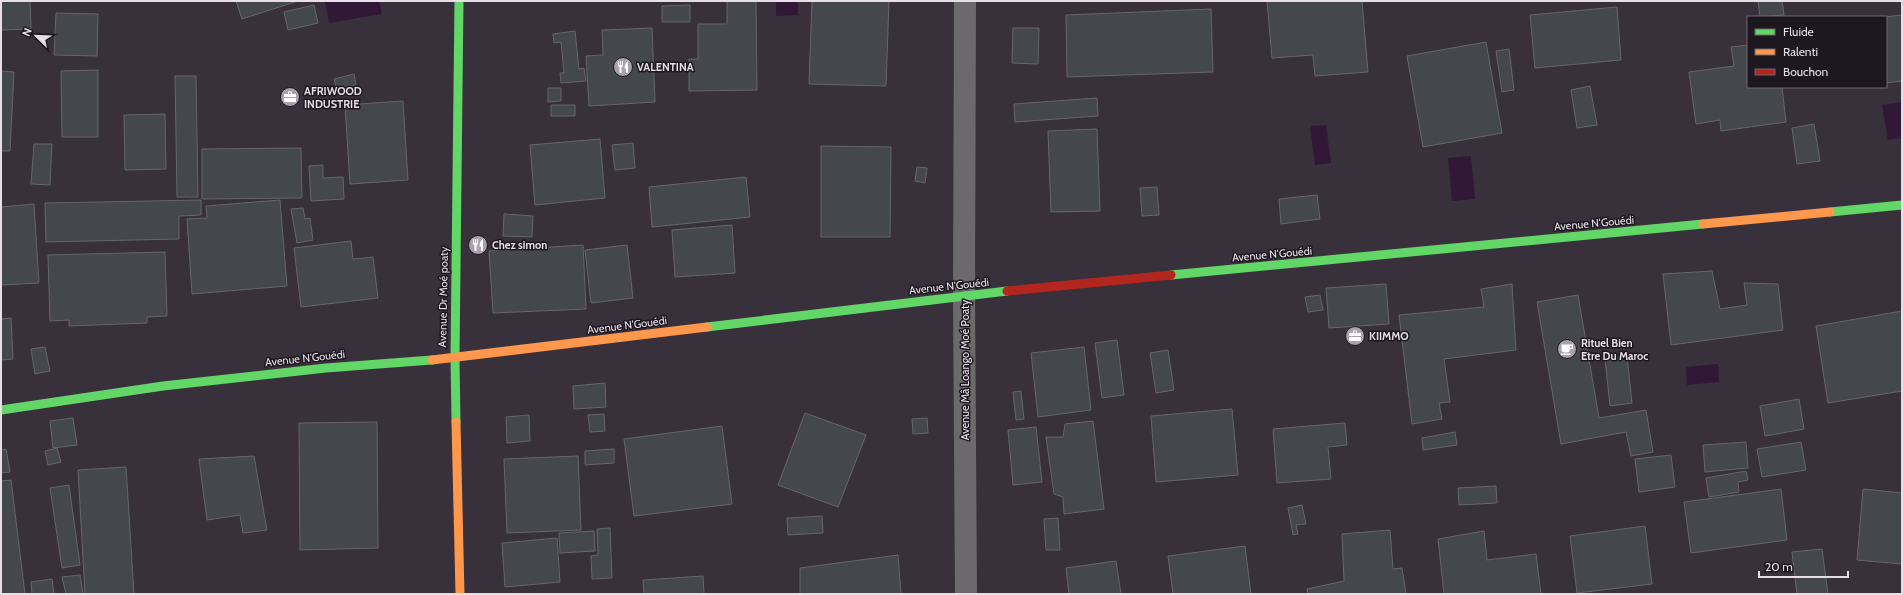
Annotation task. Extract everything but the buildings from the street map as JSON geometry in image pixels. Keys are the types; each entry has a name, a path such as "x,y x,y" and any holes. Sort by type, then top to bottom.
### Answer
{"street":[{"name":"Avenue Dr Moé poaty","path":"459,1 454,358 460,594"},
{"name":"Avenue Mâ Loango Moé Poaty","path":"965,1 964,295 966,594"},
{"name":"Avenue N'Gouédi","path":"1,410 179,384 326,368 454,358 964,295 1902,205"}],"shaded area":[{"path":"379,1 382,14 329,23 325,2"},
{"path":"776,1 798,1 798,15 776,16"},
{"path":"1902,102 1902,138 1888,140 1882,105"},
{"path":"1326,125 1331,163 1315,165 1310,126"},
{"path":"1471,156 1475,199 1452,201 1448,158"},
{"path":"1718,364 1719,382 1687,385 1686,367"}],"traffic: fast":[{"path":"456,422 455,358 459,1"},
{"path":"1830,212 1902,205"},
{"path":"1171,275 1703,224"},
{"path":"707,327 1007,291"},
{"path":"1,410 163,386 326,368 432,360"}],"traffic: slow":[{"path":"1703,224 1830,212"},
{"path":"432,360 707,327"},
{"path":"456,422 460,594"}],"traffic: jam":[{"path":"1007,291 1171,275"}],"place":[{"name":"VALENTINA","path":"623,67"},
{"name":"AFRIWOOD INDUSTRIE","path":"290,97"},
{"name":"Chez simon","path":"478,245"},
{"name":"KIIMMO","path":"1355,336"},
{"name":"Rituel Bien Etre Du Maroc","path":"1567,349"}]}
